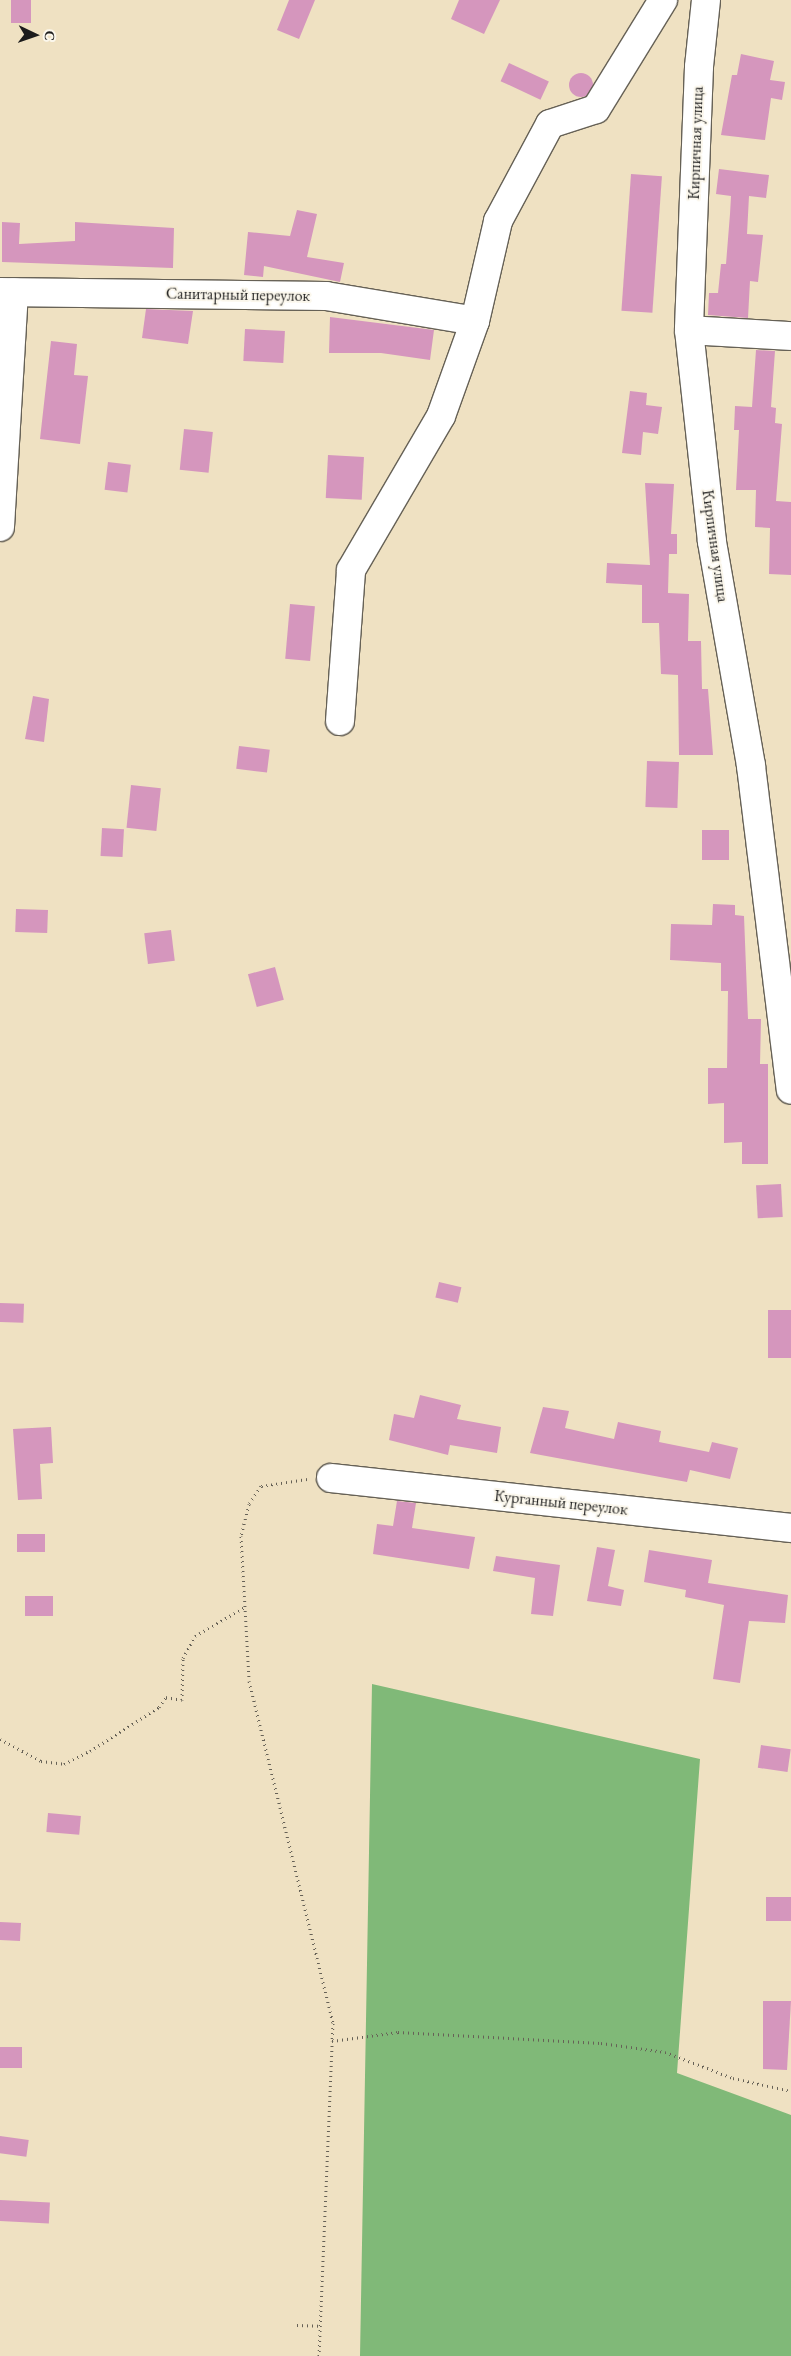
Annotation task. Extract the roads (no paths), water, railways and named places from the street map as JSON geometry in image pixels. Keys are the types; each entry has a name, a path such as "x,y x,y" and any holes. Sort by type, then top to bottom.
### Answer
{"street":[{"path":"340,721 351,570 441,416 475,320 498,221 550,124 596,109 663,0"},
{"name":"Кирпичная улица","path":"706,0 699,67 689,330 712,542 751,766 791,1090"},
{"path":"0,527 7,292"},
{"name":"Санитарный переулок","path":"7,292 326,296 475,320"},
{"path":"689,330 791,336"},
{"name":"Курганный переулок","path":"331,1478 791,1528"}]}
